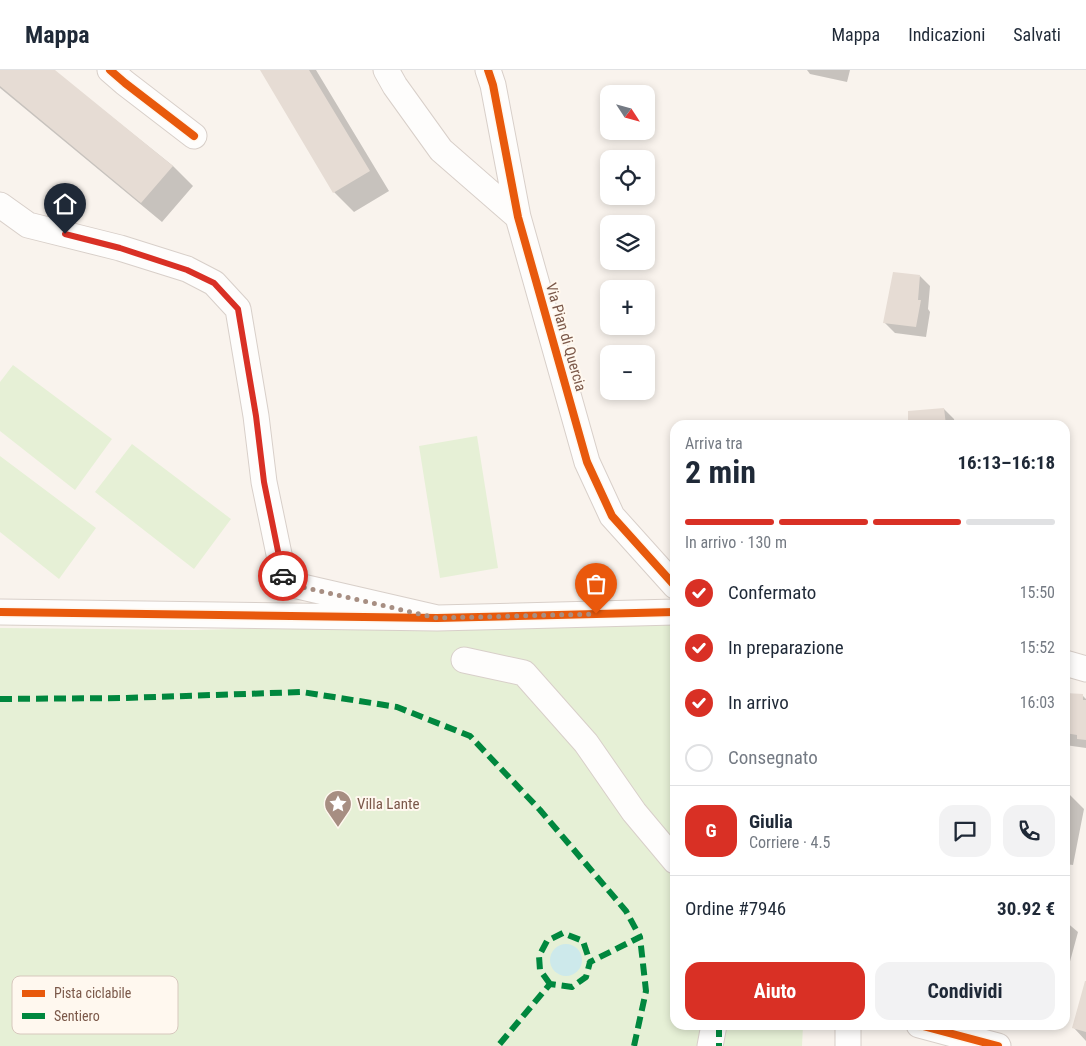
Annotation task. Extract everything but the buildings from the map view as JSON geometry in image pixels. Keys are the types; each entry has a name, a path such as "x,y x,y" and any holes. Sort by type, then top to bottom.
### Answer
{"street":[{"path":"110,70 194,136"},
{"path":"386,70 395,86 441,150 518,217"},
{"name":"Via Pian di Quercia","path":"488,70 493,85 518,217 587,462 612,516 670,580"},
{"path":"0,205 28,225 120,248 187,270 214,283 238,309 256,416 264,482 285,583 437,618"},
{"path":"0,612 437,618 670,612"},
{"path":"464,660 524,673 586,743 634,812 670,854"},
{"path":"1070,664 1086,669"},
{"path":"710,1046 713,1030"},
{"path":"848,1030 848,1046"},
{"path":"939,1030 998,1046"}],"green space":[{"path":"13,365 112,439 75,490 0,431 0,382"},
{"path":"477,436 498,568 440,578 419,446"},
{"path":"132,444 231,519 194,569 95,492"},
{"path":"0,456 96,528 59,579 0,532"},
{"name":"Villa Lante","path":"667,618 670,620 670,1030 803,1030 802,1046 0,1046 0,628 194,630"}],"water":[{"path":"566,944 572,945 577,949 581,954 581,966 577,971 572,975 566,976 560,975 555,971 551,966 550,960 551,954 555,949 560,945"}],"marked path":[{"path":"0,699 125,698 302,692 397,707 470,736 540,810 626,911 640,937 590,962 586,977 572,987 550,984 498,1046"},
{"path":"550,984 540,970 539,956 547,941 563,933 583,941 590,962"},
{"path":"634,1046 646,991 640,937"},
{"path":"719,1030 719,1046"}],"cycle path":[{"path":"110,70 194,136"},
{"path":"488,70 493,85 518,217 587,462 612,516 670,580"},
{"path":"0,612 437,618 670,612"},
{"path":"938,1030 998,1046"}],"way so far":[{"path":"283,576 285,583 437,618 596,614"}],"place":[{"name":"Villa Lante","path":"338,828"}],"route":[{"path":"65,234 120,248 187,270 214,283 238,309 256,416 264,482 283,576"}]}
